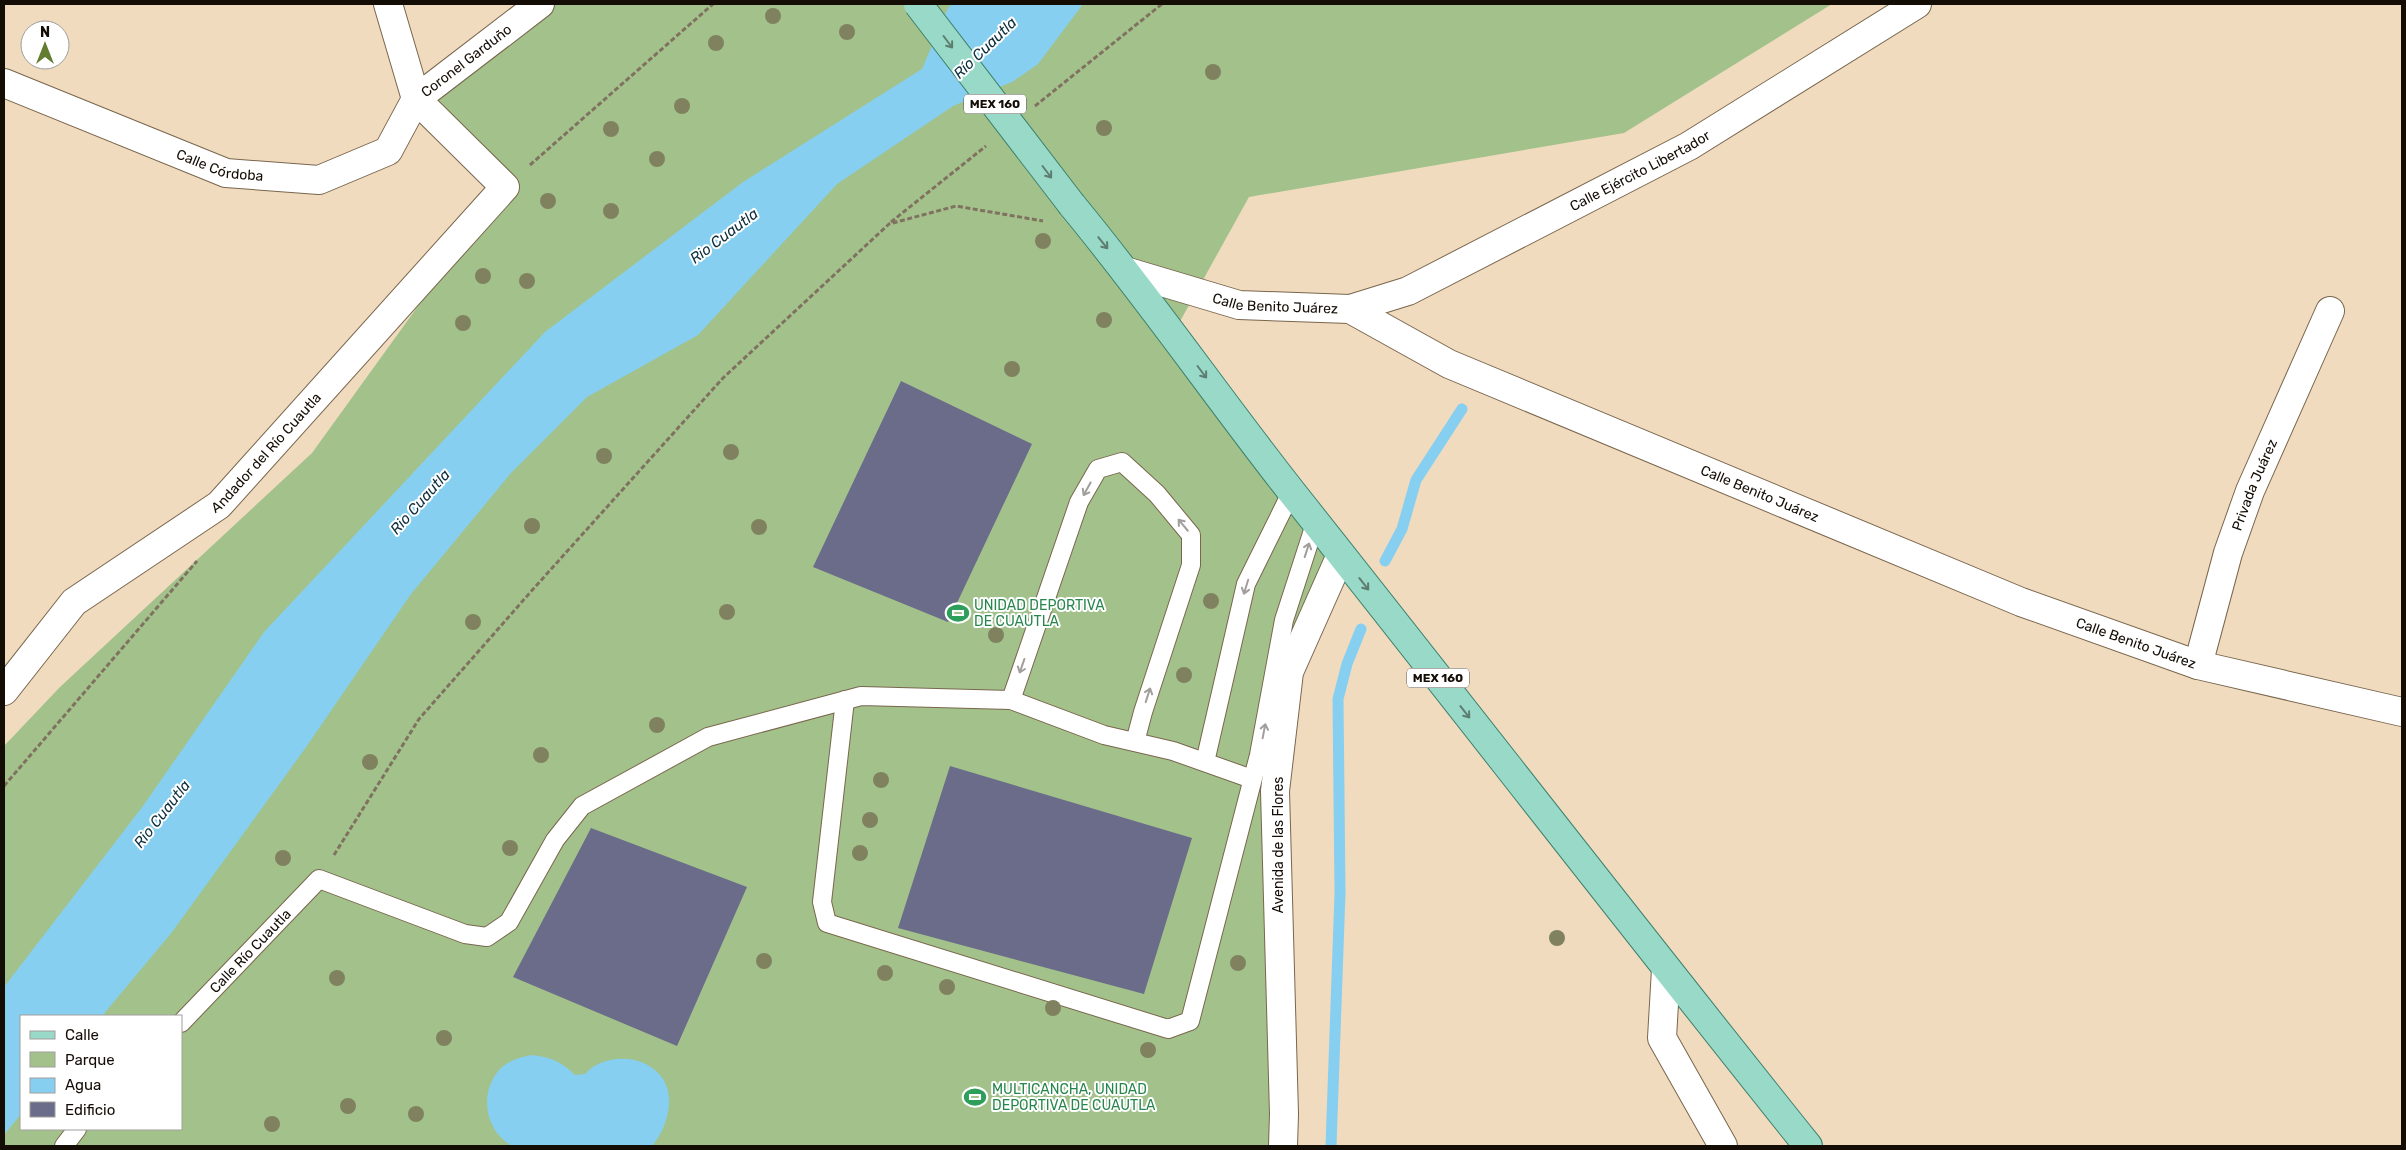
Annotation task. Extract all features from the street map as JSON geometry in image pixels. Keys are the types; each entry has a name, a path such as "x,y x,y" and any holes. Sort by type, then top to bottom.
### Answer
{"main road":[{"name":"MEX 160","path":"918,4 1125,271 1341,555 1666,969 1808,1146"}],"street":[{"path":"388,4 416,99 505,187"},
{"name":"Coronel Garduño","path":"416,99 540,4"},
{"name":"Calle Ejército Libertador","path":"1350,309 1408,291 1689,146 1917,4"},
{"name":"Calle Córdoba","path":"4,83 226,173 319,180 388,151 416,99"},
{"name":"Andador del Río Cuautla","path":"4,691 74,602 219,505 505,187"},
{"name":"Calle Benito Juárez","path":"1125,271 1239,305 1350,309 1468,372 2021,602 2198,666 2402,712"},
{"name":"Privada Juárez","path":"2198,666 2228,554 2250,491 2330,311"},
{"name":"Avenida de las Flores","path":"1283,1146 1284,1114 1275,791 1290,672 1341,555"},
{"path":"1666,969 1662,1038 1723,1146"}],"lane":[{"path":"1011,700 1080,502 1098,468 1122,462 1157,494 1191,535 1191,565 1135,742"},
{"path":"1205,762 1246,584 1292,491"},
{"path":"845,700 822,902 827,923 1168,1029 1190,1021 1265,728 1284,620 1316,521"},
{"path":"319,879 465,934 487,937 509,922 554,840 582,806 708,737 861,696 1011,700 1096,733 1173,751 1252,779"},
{"name":"Calle Río Cuautla","path":"182,1022 319,879"},
{"path":"64,1146 76,1130"}],"path":[{"path":"505,187 713,4"},
{"path":"319,879 419,718 723,378 889,224 956,206 1031,217 1048,222"}],"green space":[{"path":"540,4 1832,4 1624,133 1249,197 1173,334 1341,555 1289,672 1283,1146 4,1146 4,746 60,687 312,453 504,187 416,99"}],"water":[{"path":"952,4 1083,4 1038,64 1012,82 953,106 837,184 698,335 587,397 511,473 411,594 304,750 172,932 103,1015 20,1015 20,1115 4,1135 4,987 143,806 264,632 545,332 743,182 922,69 948,8"},
{"path":"532,1055 556,1061 575,1075 585,1074 601,1063 611,1060 631,1060 641,1062 650,1067 658,1073 668,1090 669,1100 666,1120 658,1138 652,1146 512,1146 495,1130 490,1121 487,1099 489,1088 493,1078 507,1063"}],"building":[{"path":"901,381 1032,444 948,622 813,567"},
{"path":"950,766 1192,838 1144,994 898,928"},
{"path":"591,828 747,887 677,1046 513,977"}],"waterway":[{"path":"1385,561 1402,529 1416,480 1462,409"},
{"path":"1331,1146 1340,893 1338,699 1347,664 1361,629"}],"place":[{"name":"UNIDAD DEPORTIVA DE CUAUTLA","path":"958,613"},
{"name":"MULTICANCHA, UNIDAD DEPORTIVA DE CUAUTLA","path":"975,1097"}],"water label":[{"name":"Río Cuautla","path":"985,48"},
{"name":"Rio Cuautla","path":"724,236"},
{"name":"Rio Cuautla","path":"420,502"},
{"name":"Rio Cuautla","path":"162,814"}]}
